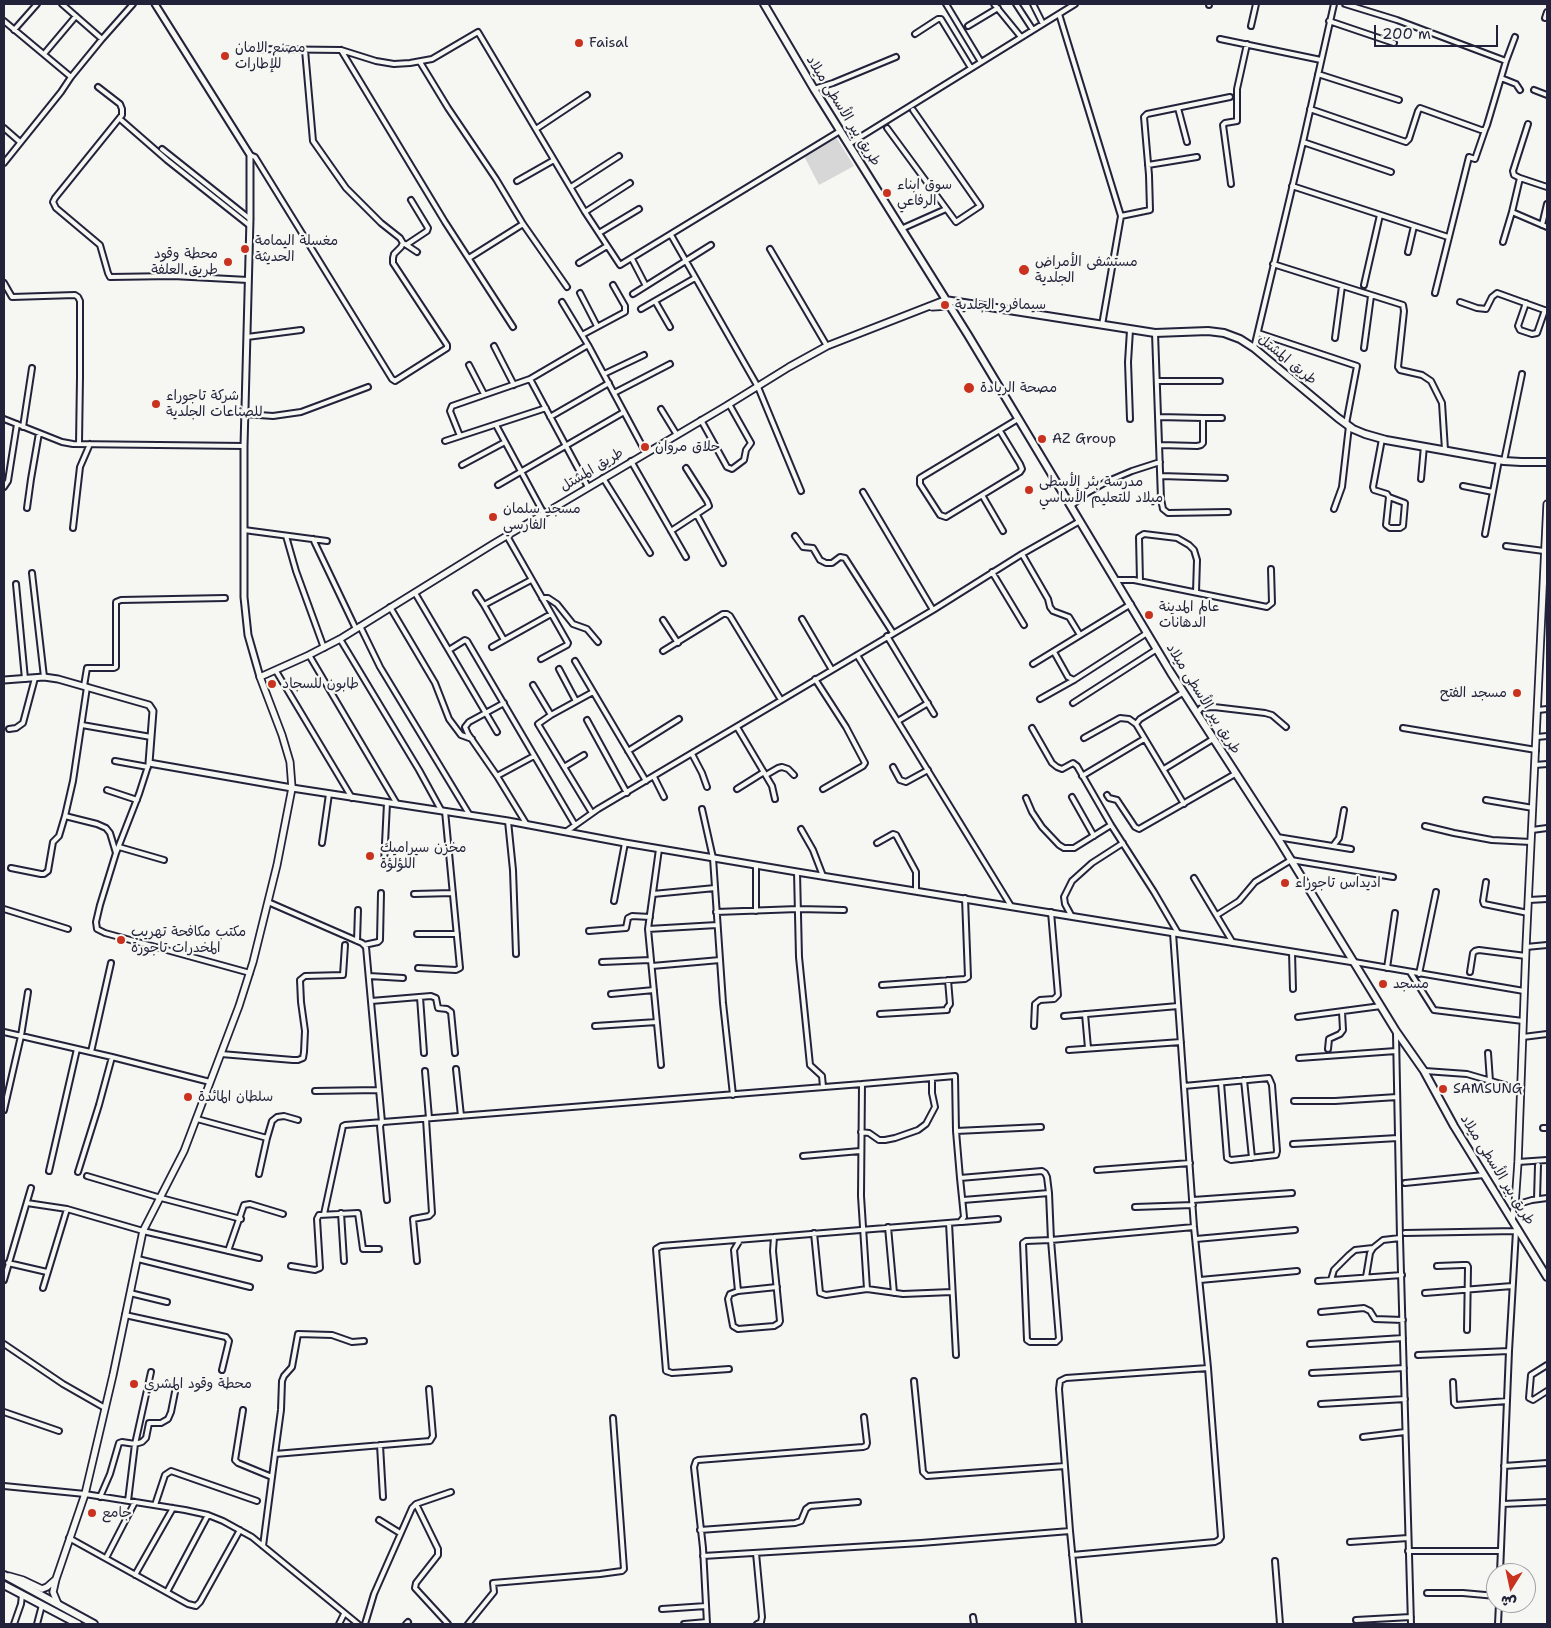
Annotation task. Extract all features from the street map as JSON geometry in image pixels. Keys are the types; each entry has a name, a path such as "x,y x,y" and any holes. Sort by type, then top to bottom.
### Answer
{"main road":[{"name":"طريق بير الأسطى ميلاد","path":"764,4 814,89 968,334 1147,633 1235,774 1277,837 1396,1031 1424,1071 1454,1126 1517,1230 1544,1265 1547,1277"},
{"name":"طريق المشتل","path":"260,677 310,655 340,639 506,536 827,346 927,307 947,303 970,303 1155,333 1216,331 1233,336 1254,348 1348,425 1364,434 1382,439 1501,460 1547,462"},
{"path":"1512,1219 1515,1205 1518,1162 1528,900 1545,600 1544,551 1547,504"},
{"path":"58,1604 53,1592 69,1538 85,1494 143,1232 184,1151 221,1054 250,973 277,865 292,788 290,762 260,677"},
{"path":"4,1575 19,1578 42,1589 56,1579"},
{"path":"4,1575 94,1624"},
{"path":"4,1584 22,1596 78,1624"}],"street":[{"path":"14,30 37,4"},
{"path":"62,4 102,38"},
{"path":"155,4 250,155 244,446 244,597 247,626 260,677"},
{"path":"946,4 981,62"},
{"path":"994,4 1021,37"},
{"path":"1016,4 1032,30"},
{"path":"1033,4 1043,24"},
{"path":"849,144 1074,4"},
{"path":"1251,26 1256,4"},
{"path":"1254,348 1334,4"},
{"path":"1345,4 1397,20 1506,61"},
{"path":"4,163 130,5"},
{"path":"968,26 998,8"},
{"path":"1545,18 1547,12"},
{"path":"1059,14 1121,216 1102,325"},
{"path":"44,54 76,16"},
{"path":"915,34 941,19 971,68"},
{"path":"4,21 71,77"},
{"path":"1329,22 1394,43"},
{"path":"250,49 341,50 376,61 394,64 432,59 478,32 585,212 619,265 632,259 841,131"},
{"path":"1435,293 1469,158 1475,159 1515,37"},
{"path":"1220,38 1321,60"},
{"path":"1231,184 1223,125 1236,122 1237,89 1247,44"},
{"path":"306,50 313,141 346,188 381,224 417,252"},
{"path":"341,50 445,222 513,327"},
{"path":"814,89 896,57"},
{"path":"420,62 523,224 567,287"},
{"path":"1318,74 1399,100"},
{"path":"1501,78 1516,84 1520,90"},
{"path":"98,87 120,104 122,112 120,119 53,200 56,208 100,245 109,276 173,276 248,280"},
{"path":"1534,90 1547,95"},
{"path":"536,129 587,95"},
{"path":"1121,216 1150,210 1144,117 1147,114 1230,96"},
{"path":"1178,108 1187,142"},
{"path":"1310,109 1406,142 1409,140 1420,108 1485,130"},
{"path":"887,128 956,222 980,206 913,110"},
{"path":"120,119 167,160 250,222"},
{"path":"1528,124 1513,171 1514,175 1547,187"},
{"path":"4,128 20,142"},
{"path":"1303,142 1390,172"},
{"path":"162,149 250,222"},
{"path":"250,155 255,156 390,376 395,381 447,348 393,262 394,254 401,247 427,231 428,228 411,200"},
{"path":"571,187 619,156"},
{"path":"1148,165 1197,157"},
{"path":"517,181 554,160"},
{"path":"1503,242 1520,178"},
{"path":"585,212 630,183"},
{"path":"1292,186 1448,237"},
{"path":"1542,225 1547,204"},
{"path":"901,229 946,208"},
{"path":"599,233 639,209"},
{"path":"1512,212 1547,227"},
{"path":"1364,285 1380,215"},
{"path":"469,258 523,224"},
{"path":"1408,252 1414,226"},
{"path":"671,235 758,387 802,491"},
{"path":"633,294 687,262 711,245"},
{"path":"579,263 607,246"},
{"path":"770,249 827,346"},
{"path":"632,259 646,286"},
{"path":"1273,264 1401,304 1404,307 1398,367 1400,370 1422,375 1431,381 1442,403 1445,450"},
{"path":"640,309 696,278"},
{"path":"4,282 12,297 75,295 80,300 79,444"},
{"path":"582,335 625,312 625,306 613,285"},
{"path":"1335,338 1342,286"},
{"path":"580,293 596,326"},
{"path":"1460,302 1486,309 1492,297 1497,293 1526,303 1546,310 1537,333 1532,334 1519,328 1526,303"},
{"path":"1364,348 1371,296"},
{"path":"655,301 670,327"},
{"path":"562,302 588,345 646,453"},
{"path":"247,337 301,330"},
{"path":"1130,330 1128,362 1130,419"},
{"path":"1155,333 1163,509 1168,512 1228,512"},
{"path":"1258,333 1357,366 1348,425 1342,487 1334,509"},
{"path":"460,436 450,411 452,406 530,380 588,345"},
{"path":"494,346 514,385"},
{"path":"604,374 644,355"},
{"path":"614,393 670,364"},
{"path":"470,365 484,394"},
{"path":"23,427 32,368"},
{"path":"1485,534 1493,492 1522,374"},
{"path":"530,380 588,487"},
{"path":"1157,381 1220,381"},
{"path":"550,417 609,383"},
{"path":"245,414 273,416 301,412 368,388"},
{"path":"701,420 725,464 728,468 732,469 744,460 746,450 751,444 729,404"},
{"path":"444,441 546,408"},
{"path":"661,409 677,435"},
{"path":"498,485 624,412"},
{"path":"1159,417 1222,418"},
{"path":"1160,445 1201,445 1203,443 1203,418"},
{"path":"4,419 62,442 79,444 244,446"},
{"path":"1000,431 1022,469 1020,472 946,516 940,515 919,481 920,478 1018,419"},
{"path":"4,487 7,484 11,466 17,424"},
{"path":"496,425 544,514"},
{"path":"28,508 30,479 39,433"},
{"path":"1382,439 1373,487 1374,490 1404,503 1403,526 1400,528 1390,528 1386,525 1389,497"},
{"path":"462,465 505,442"},
{"path":"73,528 80,467 90,444"},
{"path":"1421,479 1424,446"},
{"path":"631,462 686,557"},
{"path":"1071,506 1079,498 1106,482 1160,462"},
{"path":"672,531 708,508 709,504 686,468"},
{"path":"1161,476 1225,478"},
{"path":"603,478 650,553"},
{"path":"1463,486 1493,492"},
{"path":"863,492 933,610"},
{"path":"982,495 1003,531"},
{"path":"697,515 723,563"},
{"path":"566,831 815,679 933,610 992,572 1080,522"},
{"path":"244,530 327,541"},
{"path":"1140,581 1139,537 1144,534 1176,538 1194,550 1197,560 1196,592"},
{"path":"286,536 296,571 324,648"},
{"path":"506,536 568,643 541,659"},
{"path":"795,536 802,547 814,549 820,560 826,563 832,563 840,557 845,558 893,633"},
{"path":"313,539 380,667 469,814"},
{"path":"1506,546 1544,551"},
{"path":"1022,554 1048,599 1050,607 1053,611 1069,617 1080,635"},
{"path":"1117,580 1140,581 1267,607 1272,603 1271,569"},
{"path":"992,572 1024,625"},
{"path":"32,574 44,677"},
{"path":"484,605 531,580"},
{"path":"16,584 25,679"},
{"path":"415,593 497,732"},
{"path":"476,593 504,640"},
{"path":"12,868 41,874 48,871 53,842 59,836 66,816 82,724 87,668 116,667 116,602 121,600 224,598"},
{"path":"542,598 548,598 557,604 573,624 587,629 598,642"},
{"path":"1033,664 1131,604"},
{"path":"390,607 435,683 449,719 461,735 472,739"},
{"path":"492,647 551,614"},
{"path":"663,651 724,614 730,616 781,700"},
{"path":"802,619 832,670"},
{"path":"663,620 678,643"},
{"path":"1040,699 1074,680 1147,633"},
{"path":"888,636 934,714"},
{"path":"340,639 443,811 453,893 459,969 418,968"},
{"path":"449,650 465,640 467,641 576,824"},
{"path":"1073,703 1157,649"},
{"path":"1054,652 1068,677 1074,680"},
{"path":"310,655 397,804"},
{"path":"857,655 1011,906"},
{"path":"576,661 646,782"},
{"path":"559,669 576,701"},
{"path":"276,671 352,798"},
{"path":"4,680 44,677 58,679 149,705 152,711 149,765 116,853 96,922 97,929 100,932 250,973"},
{"path":"9,729 16,728 23,723 35,678"},
{"path":"815,679 841,719 865,763 823,789"},
{"path":"534,685 550,715"},
{"path":"592,814 538,727 539,722 550,715 593,692"},
{"path":"1136,724 1140,719 1184,692"},
{"path":"504,703 466,724 466,729 527,825"},
{"path":"898,721 928,703"},
{"path":"1198,712 1201,708 1214,707 1265,713 1272,715 1286,728"},
{"path":"1538,710 1547,709"},
{"path":"1084,738 1120,718 1129,719 1136,724 1184,804"},
{"path":"628,751 679,719"},
{"path":"587,720 627,793"},
{"path":"82,724 151,737"},
{"path":"737,727 772,786 775,799"},
{"path":"1032,728 1052,763 1062,769 1075,763 1154,892 1175,933 1178,1006 1194,1228 1208,1368 1221,1535 1219,1540 1215,1542 1072,1555"},
{"path":"1403,728 1536,750"},
{"path":"1536,737 1547,736"},
{"path":"1164,769 1214,738"},
{"path":"1082,776 1144,739"},
{"path":"692,754 708,787"},
{"path":"564,767 584,755"},
{"path":"497,776 534,756"},
{"path":"115,761 352,798 469,814 659,849 1071,915 1524,991"},
{"path":"1535,765 1547,764"},
{"path":"893,767 900,780 906,782 928,770"},
{"path":"737,789 778,768 788,769 794,775"},
{"path":"1107,795 1108,798 1117,800 1135,827 1139,829 1235,774"},
{"path":"654,777 664,798"},
{"path":"107,790 137,800"},
{"path":"322,843 328,794"},
{"path":"1072,797 1094,836"},
{"path":"1026,798 1032,812 1042,827 1059,845 1070,849 1112,824"},
{"path":"1486,800 1533,808"},
{"path":"384,864 387,803"},
{"path":"702,809 713,858 732,1095"},
{"path":"1333,846 1339,838 1344,810"},
{"path":"66,816 106,828 110,833 116,853"},
{"path":"508,821 516,954"},
{"path":"1425,826 1492,840 1531,842"},
{"path":"1532,830 1547,828"},
{"path":"801,829 816,856 824,876"},
{"path":"877,843 893,834 896,835 916,872 916,890"},
{"path":"1277,837 1351,849"},
{"path":"614,901 626,843"},
{"path":"1071,915 1065,904 1064,897 1072,881 1092,863 1124,843"},
{"path":"119,847 164,860"},
{"path":"659,849 648,929 661,1065"},
{"path":"1217,915 1239,902 1255,882 1291,860 1393,877"},
{"path":"756,865 756,911"},
{"path":"797,872 801,983 810,1065 822,1076 823,1087"},
{"path":"1194,878 1233,942"},
{"path":"1486,882 1484,904 1528,913"},
{"path":"653,894 715,888"},
{"path":"1419,974 1436,892"},
{"path":"414,894 453,893"},
{"path":"364,945 380,940 381,894"},
{"path":"882,985 965,979 969,975 965,898"},
{"path":"1528,900 1547,899"},
{"path":"268,902 357,941 364,945 367,951 387,1200"},
{"path":"4,909 68,929"},
{"path":"716,912 798,909 844,910"},
{"path":"357,941 358,910"},
{"path":"1034,1026 1035,1004 1040,1000 1054,999 1058,995 1051,912"},
{"path":"1387,968 1395,913"},
{"path":"589,931 626,928 628,918 632,916 650,917"},
{"path":"648,929 717,925"},
{"path":"417,934 457,934"},
{"path":"221,1054 293,1060 303,1058 305,1031 300,980 305,976 343,975 346,945"},
{"path":"1526,946 1547,945"},
{"path":"1470,972 1475,951 1526,956"},
{"path":"1292,952 1293,990"},
{"path":"602,962 650,960"},
{"path":"652,966 720,960"},
{"path":"90,1052 111,963"},
{"path":"1410,972 1434,1010 1523,1021"},
{"path":"369,976 404,978"},
{"path":"880,1014 947,1010 950,1004 948,980"},
{"path":"611,994 654,990"},
{"path":"4,1110 21,1036 28,992"},
{"path":"420,997 424,1053"},
{"path":"371,1001 434,997 438,1008 447,1009 451,1012 455,1052"},
{"path":"1064,1016 1178,1006"},
{"path":"1298,1017 1381,1006"},
{"path":"1328,1049 1329,1038 1340,1034 1342,1030 1342,1012"},
{"path":"1085,1014 1088,1048"},
{"path":"595,1026 658,1022"},
{"path":"1396,1031 1411,1624"},
{"path":"4,1032 210,1082"},
{"path":"1523,1037 1547,1034"},
{"path":"1069,1050 1181,1042"},
{"path":"49,1171 77,1049"},
{"path":"1299,1058 1396,1051"},
{"path":"1488,1053 1490,1081"},
{"path":"78,1172 100,1105 112,1057"},
{"path":"456,1069 461,1116"},
{"path":"1424,1071 1458,1073 1516,1088"},
{"path":"417,1261 413,1219 429,1216 432,1213 425,1072"},
{"path":"324,1214 343,1126 345,1125 955,1076 956,1131 964,1217 960,1222"},
{"path":"861,1132 869,1133 879,1140 884,1140 918,1130 926,1124 935,1107 932,1093 932,1078"},
{"path":"1184,1086 1270,1078 1277,1154 1274,1156 1231,1160 1227,1158 1220,1083"},
{"path":"1244,1080 1252,1158"},
{"path":"862,1084 860,1151 862,1229 867,1289"},
{"path":"315,1091 379,1090"},
{"path":"1294,1101 1343,1101 1397,1097"},
{"path":"259,1174 267,1138 274,1119 284,1116 298,1120"},
{"path":"197,1119 267,1138"},
{"path":"956,1131 1041,1127"},
{"path":"1293,1144 1398,1138"},
{"path":"803,1156 860,1151"},
{"path":"1518,1162 1547,1160"},
{"path":"1097,1170 1190,1163"},
{"path":"1537,1199 1538,1165"},
{"path":"960,1178 1042,1171 1046,1173 1049,1193 1051,1240 1059,1340 1056,1342 1030,1342 1028,1340 1022,1244 1026,1241 1051,1240 1194,1228"},
{"path":"1405,1183 1484,1175"},
{"path":"87,1176 241,1219"},
{"path":"4,1280 31,1188"},
{"path":"963,1200 1049,1193"},
{"path":"1135,1207 1292,1193"},
{"path":"1515,1205 1547,1198"},
{"path":"27,1203 67,1210 143,1232 259,1258"},
{"path":"228,1251 241,1219 244,1205 247,1203 283,1214"},
{"path":"43,1288 67,1210"},
{"path":"341,1213 344,1261"},
{"path":"291,1266 315,1270 320,1268 317,1217 324,1214 358,1213 363,1249 379,1249"},
{"path":"729,1369 672,1373 666,1371 655,1251 657,1248 661,1246 998,1219"},
{"path":"949,1223 956,1356"},
{"path":"888,1227 894,1292"},
{"path":"1196,1239 1295,1230"},
{"path":"1405,1233 1517,1230 1512,1286 1500,1563"},
{"path":"814,1233 820,1293 826,1294 867,1289 894,1292 952,1292"},
{"path":"774,1237 773,1251 777,1287 780,1321 774,1326 736,1328 731,1320 728,1299 730,1294 738,1291 777,1287"},
{"path":"1366,1277 1370,1253 1373,1248 1383,1240 1400,1238"},
{"path":"738,1291 734,1250 740,1240"},
{"path":"1331,1280 1334,1270 1355,1250 1373,1248"},
{"path":"138,1259 250,1287"},
{"path":"8,1263 47,1272"},
{"path":"1437,1266 1467,1266 1467,1330"},
{"path":"1200,1280 1297,1271"},
{"path":"1318,1281 1402,1275"},
{"path":"1424,1293 1512,1286"},
{"path":"130,1293 167,1302"},
{"path":"1321,1312 1364,1308 1370,1311 1375,1319 1403,1320"},
{"path":"125,1315 226,1338 229,1342 222,1370"},
{"path":"263,1546 281,1410 282,1381 292,1367 298,1334 332,1335 352,1342 364,1341"},
{"path":"1310,1344 1403,1338"},
{"path":"4,1344 63,1384 105,1408"},
{"path":"1418,1354 1509,1351"},
{"path":"1547,1365 1531,1375 1529,1398 1533,1400 1547,1391"},
{"path":"1079,1624 1059,1384 1062,1379 1208,1368"},
{"path":"1312,1373 1404,1368"},
{"path":"128,1501 135,1444 151,1372"},
{"path":"914,1381 923,1472 927,1476 1065,1466"},
{"path":"1453,1382 1454,1403 1456,1404 1507,1401"},
{"path":"275,1454 432,1440 429,1389"},
{"path":"100,1497 110,1474 119,1443 135,1444 142,1442 146,1438 149,1423 162,1423 168,1419 175,1392"},
{"path":"1321,1404 1405,1399"},
{"path":"243,1410 235,1460 272,1477"},
{"path":"4,1412 59,1431"},
{"path":"684,1624 707,1623 703,1556 694,1467 698,1460 863,1447 867,1443 864,1417"},
{"path":"468,1624 494,1592 493,1583 622,1571 624,1569 613,1418"},
{"path":"1363,1437 1405,1432"},
{"path":"380,1446 383,1497"},
{"path":"1504,1466 1547,1463"},
{"path":"155,1505 165,1475 170,1472 176,1472 257,1501"},
{"path":"4,1486 85,1494 208,1515 240,1530 263,1546 358,1624"},
{"path":"365,1624 374,1594 412,1508 416,1504 451,1492"},
{"path":"106,1558 136,1502"},
{"path":"700,1530 795,1523 801,1521 806,1509 810,1506 858,1502"},
{"path":"1503,1504 1547,1502"},
{"path":"416,1504 438,1552 438,1555 416,1583 416,1588 448,1624"},
{"path":"135,1574 173,1508"},
{"path":"167,1592 208,1515"},
{"path":"379,1520 400,1533"},
{"path":"69,1538 193,1606 198,1605 240,1530"},
{"path":"703,1556 921,1543 1070,1531"},
{"path":"1350,1542 1408,1538"},
{"path":"1408,1551 1501,1551"},
{"path":"756,1553 762,1617 758,1624"},
{"path":"1275,1561 1280,1624"},
{"path":"1427,1593 1486,1595"},
{"path":"14,1624 22,1604 22,1596"},
{"path":"36,1624 42,1605"},
{"path":"662,1609 706,1606"},
{"path":"339,1624 344,1614"},
{"path":"973,1617 974,1624"},
{"path":"1356,1620 1411,1617"}],"shaded area":[{"path":"836,137 854,166 819,185 804,156"}],"place":[{"name":"Faisal","path":"579,43"},
{"name":"مصنع الامان للإطارات","path":"225,56"},
{"name":"سوق ابناء الرفاعي","path":"887,193"},
{"name":"مغسلة اليمامة الحديثة","path":"245,249"},
{"name":"محطة وقود طريق العلفة","path":"228,262"},
{"name":"مستشفى الأمراض الجلدية","path":"1024,270"},
{"name":"سيمافرو الجلدية","path":"945,305"},
{"name":"مصحة الريادة","path":"969,388"},
{"name":"شركة تاجوراء للصناعات الجلدية","path":"156,404"},
{"name":"AZ Group","path":"1042,439"},
{"name":"حلاق مروان","path":"645,447"},
{"name":"مدرسة بئر الأسطى ميلاد للتعليم الأساسي","path":"1029,490"},
{"name":"مسجد سلمان الفارسي","path":"493,517"},
{"name":"عالم المدينة الدهانات","path":"1149,615"},
{"name":"طابون للسجاد","path":"272,684"},
{"name":"مسجد الفتح","path":"1517,693"},
{"name":"مخزن سيراميك اللؤلؤة","path":"370,856"},
{"name":"اديداس تاجوراء","path":"1285,883"},
{"name":"مكتب مكافحة تهريب المخدرات تاجورة","path":"121,940"},
{"name":"مسجد","path":"1383,984"},
{"name":"SAMSUNG","path":"1443,1089"},
{"name":"سلطان المائدة","path":"188,1097"},
{"name":"محطة وقود المشري","path":"134,1384"},
{"name":"جامع","path":"92,1513"}]}
